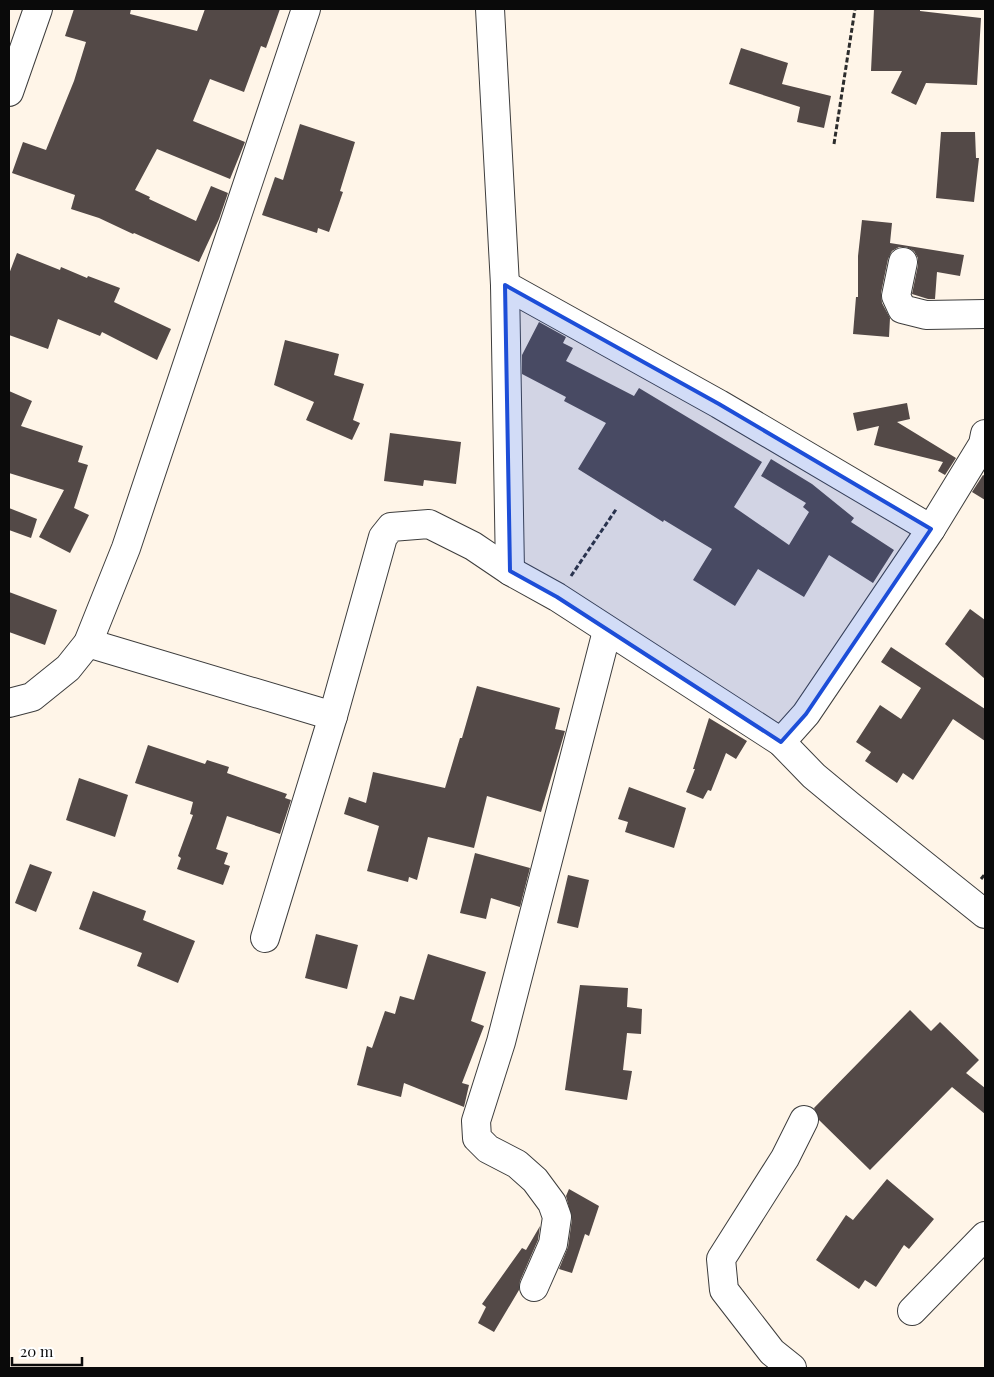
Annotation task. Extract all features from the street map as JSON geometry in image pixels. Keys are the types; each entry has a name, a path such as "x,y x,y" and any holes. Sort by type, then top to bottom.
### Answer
{"street":[{"path":"9,92 38,9"},
{"path":"9,703 32,697 68,668 88,643 126,548 306,9"},
{"path":"490,9 505,285 510,571"},
{"path":"903,262 896,296 898,304 902,309 926,315 985,314"},
{"path":"505,285 719,404 931,529"},
{"path":"781,742 806,714 931,529 983,444 985,434"},
{"path":"265,938 333,716 383,537 391,526 429,524 473,546 510,571 557,597 781,742 814,776 985,914"},
{"path":"534,1287 553,1244 557,1217 552,1203 535,1180 517,1164 488,1149 477,1138 476,1121 501,1042 608,631"},
{"path":"88,643 333,716"},
{"path":"792,1368 772,1352 724,1290 720,1259 785,1158 804,1120"},
{"path":"912,1311 985,1236"}],"path":[{"path":"834,144 855,9"},
{"path":"557,597 617,508"}],"highlighted area":[{"path":"505,285 719,404 931,529 806,714 781,742 557,597 510,571"}],"building":[{"path":"74,9 131,9 130,14 197,31 205,9 280,9 266,48 261,46 244,92 210,79 193,121 245,142 230,179 157,149 135,190 150,197 149,199 196,221 211,186 228,193 219,219 199,262 99,218 71,209 75,195 12,173 23,142 46,150 74,81 86,42 65,36"},
{"path":"874,9 920,9 920,11 981,18 977,85 926,83 916,105 891,93 902,71 871,71"},
{"path":"741,48 788,63 782,84 831,96 824,128 797,122 800,107 729,84"},
{"path":"300,124 355,142 340,191 343,192 329,232 318,228 317,233 262,215 275,177 283,180"},
{"path":"941,132 975,132 976,158 979,158 974,202 936,198"},
{"path":"862,220 892,223 890,243 964,255 960,276 937,272 935,299 928,299 912,294 918,265 918,258 914,251 906,247 899,247 892,251 888,259 881,293 882,303 890,318 889,337 853,334 856,297 858,297 858,256"},
{"path":"17,253 60,270 61,267 87,278 88,276 120,288 114,302 171,329 157,360 102,332 100,336 58,319 48,349 9,335 9,274"},
{"path":"539,322 566,337 563,343 573,348 566,361 634,396 639,388 762,462 734,507 789,545 809,512 803,507 806,503 761,476 771,459 812,484 854,518 851,522 894,550 873,583 829,555 804,597 758,569 735,606 693,580 712,549 664,520 663,522 578,469 606,423 564,401 566,397 522,374 522,355"},
{"path":"285,340 339,354 334,375 364,384 353,420 360,423 352,440 306,420 314,402 274,385"},
{"path":"9,391 32,401 21,426 83,446 78,462 88,465 74,508 89,515 70,553 39,537 64,490 9,473"},
{"path":"907,403 910,419 897,422 956,458 945,475 938,471 943,462 874,445 879,426 857,431 853,413"},
{"path":"390,433 461,442 456,484 424,480 423,486 384,481"},
{"path":"983,475 985,476 985,500 972,492"},
{"path":"9,508 37,519 31,538 9,530"},
{"path":"9,592 57,610 45,645 9,632"},
{"path":"970,609 985,620 985,679 945,644"},
{"path":"891,647 985,709 985,741 953,719 913,780 903,773 897,783 865,761 871,752 856,742 880,705 901,719 921,688 881,662"},
{"path":"477,686 560,708 555,729 565,731 541,812 487,796 474,848 428,837 417,880 409,877 408,882 367,871 379,826 344,814 349,797 366,803 373,772 445,788"},
{"path":"709,718 747,741 736,759 726,753 711,791 708,790 703,799 686,792 695,769 693,769"},
{"path":"148,745 205,764 207,760 229,767 227,773 287,794 285,798 291,800 280,834 227,816 216,849 228,853 224,864 230,866 223,885 177,869 181,858 178,856 193,815 190,814 193,802 135,783"},
{"path":"79,778 128,795 115,837 66,820"},
{"path":"629,787 686,808 674,848 625,832 628,822 618,819"},
{"path":"475,853 530,868 520,907 491,898 486,919 460,913"},
{"path":"30,864 52,872 36,912 15,903"},
{"path":"568,875 589,880 578,928 557,923"},
{"path":"93,891 146,911 143,920 195,941 178,983 137,966 142,953 79,929"},
{"path":"316,934 358,945 347,989 305,978"},
{"path":"428,954 486,972 471,1021 484,1026 462,1083 469,1085 464,1107 404,1083 401,1097 357,1085 367,1046 372,1048 385,1011 395,1014 400,996 414,1000"},
{"path":"580,985 628,988 627,1007 642,1009 641,1034 627,1033 623,1070 632,1071 627,1100 565,1090"},
{"path":"910,1010 931,1031 940,1022 979,1060 966,1073 985,1088 985,1114 952,1087 870,1170 819,1120 814,1108"},
{"path":"887,1179 934,1219 909,1249 904,1245 876,1287 865,1280 859,1289 816,1260 846,1215 853,1220"},
{"path":"569,1189 599,1206 589,1236 585,1234 572,1273 559,1269 568,1247 572,1219 566,1196"},
{"path":"540,1226 538,1240 520,1281 519,1290 494,1332 478,1323 486,1307 482,1304 522,1248 526,1250"}]}
